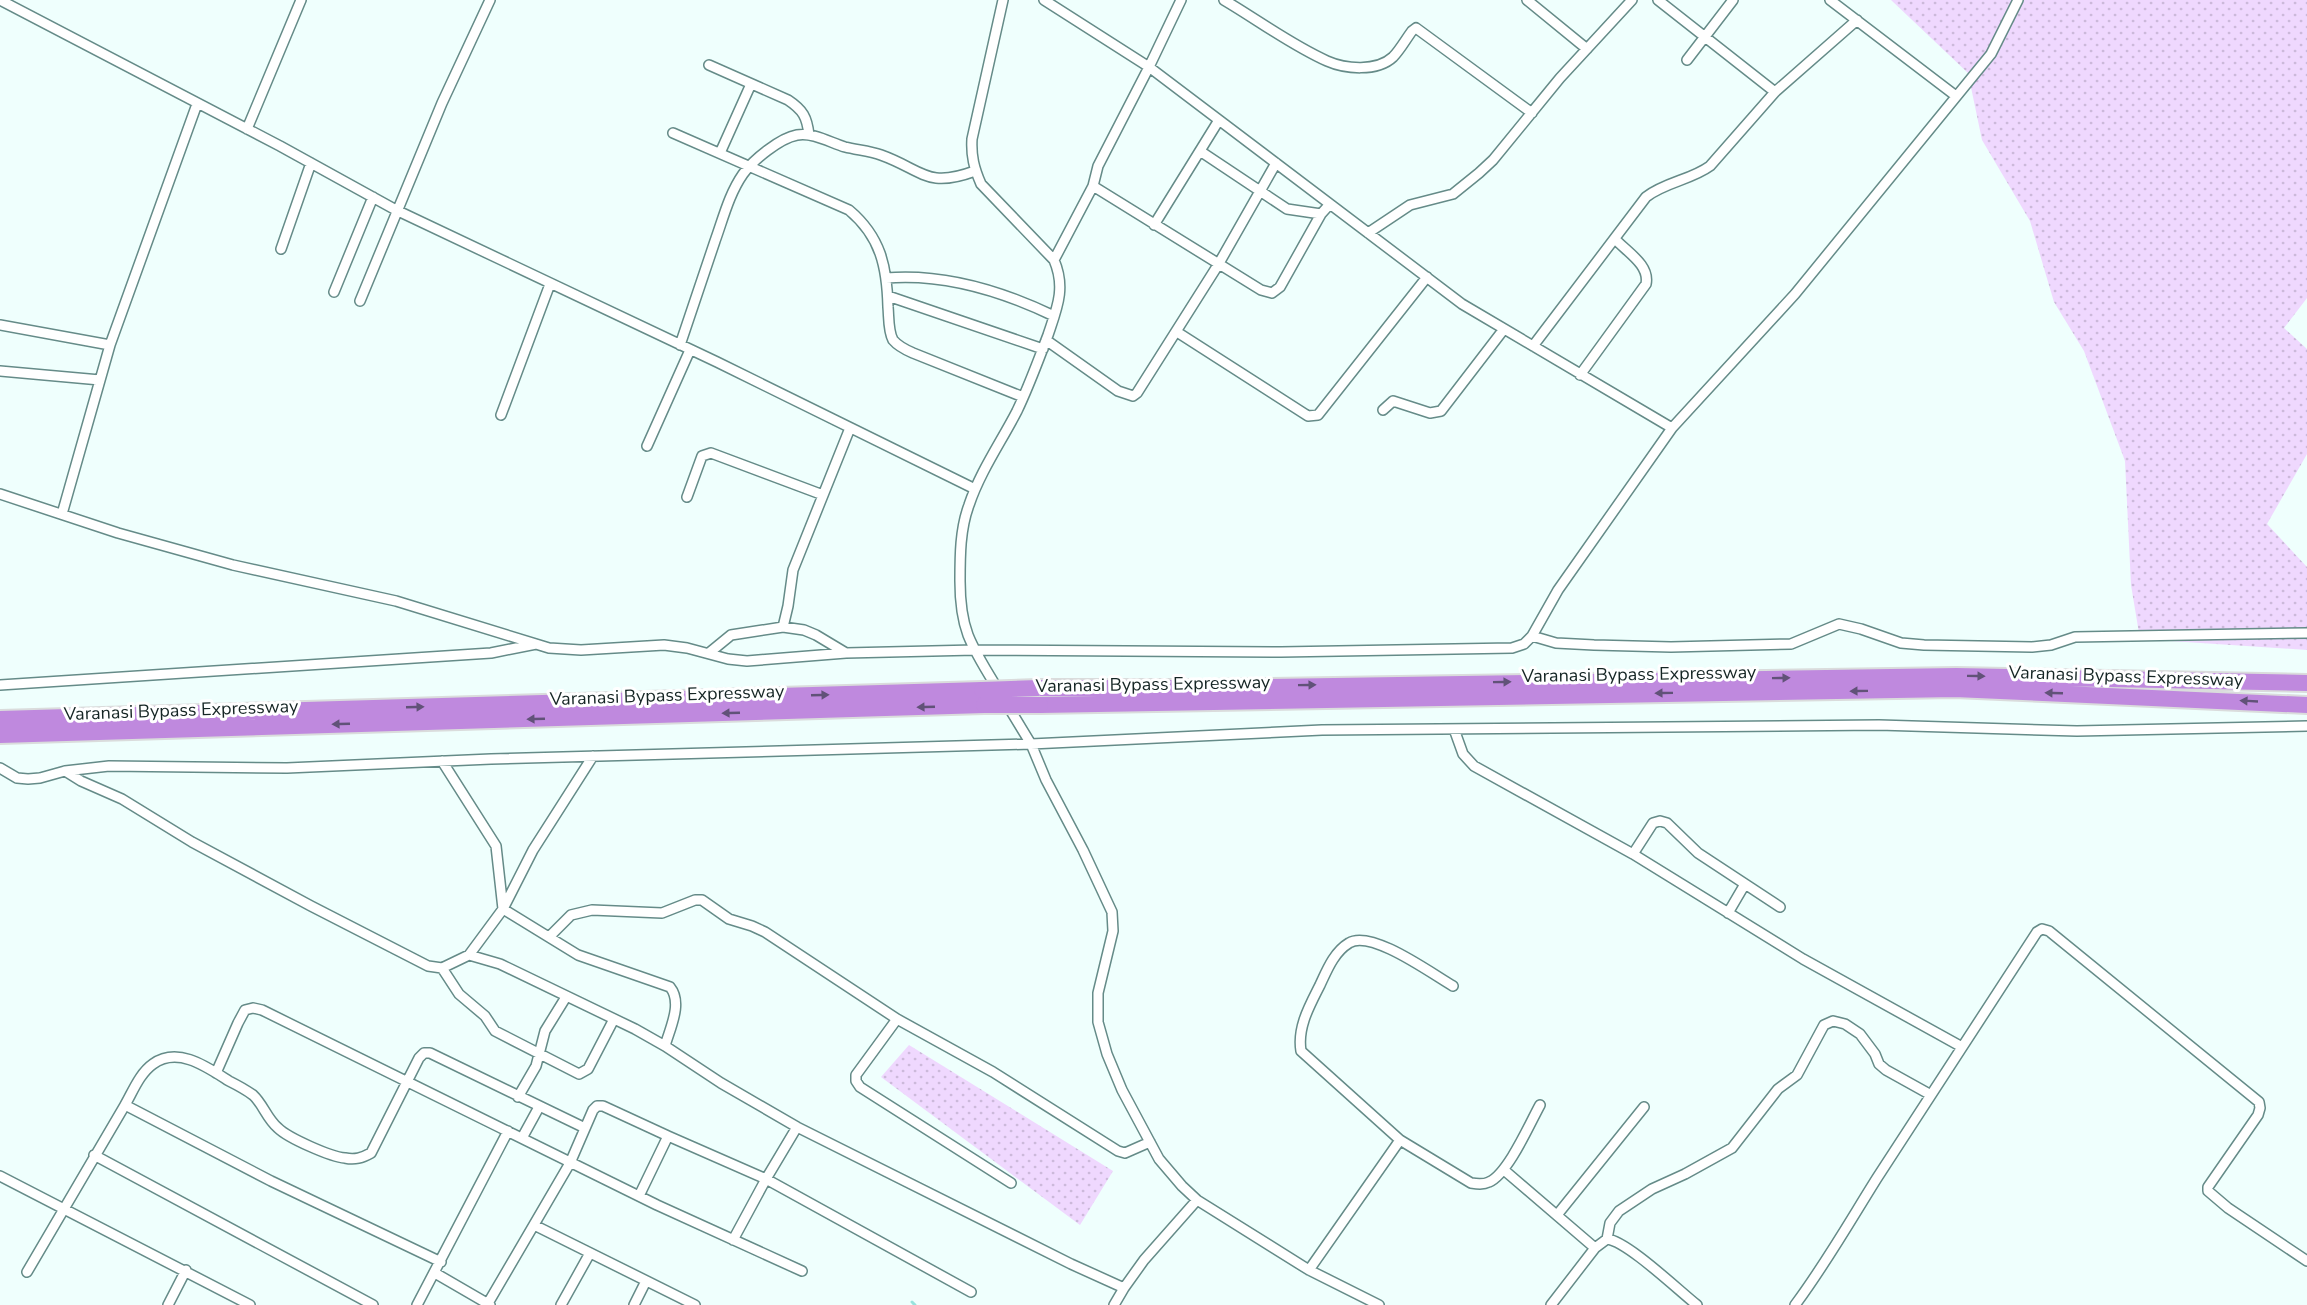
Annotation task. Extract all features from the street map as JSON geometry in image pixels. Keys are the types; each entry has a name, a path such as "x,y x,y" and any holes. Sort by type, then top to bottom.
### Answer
{"highway":[{"name":"Varanasi Bypass Expressway","path":"983,698 1038,688 1209,688 1956,676 2307,683"},
{"name":"Varanasi Bypass Expressway","path":"0,719 89,724 983,698 1041,705 1955,689 2307,705"},
{"name":"Varanasi Bypass Expressway","path":"0,735 89,724"}],"street":[{"path":"0,0 396,210 975,489"},
{"path":"247,129 301,0"},
{"path":"360,301 442,103 490,0"},
{"path":"1003,0 972,139 971,155 981,184 1054,260 1061,287 1060,297 1044,345 1023,397 968,507 962,535 960,567 963,618 975,650 1031,744 1046,780 1112,912 1113,931 1098,993 1098,1022 1107,1054 1122,1090 1159,1159 1197,1200 1309,1270 1379,1305"},
{"path":"1044,0 1149,67 1462,304 1672,428"},
{"path":"1054,260 1093,186 1106,148 1181,0"},
{"path":"1224,0 1329,62 1350,67 1366,67 1383,63 1392,57 1416,28 1532,113"},
{"path":"1527,0 1587,49"},
{"path":"1368,233 1410,205 1443,198 1463,187 1493,160 1587,49 1632,0"},
{"path":"1658,0 1774,93"},
{"path":"1687,60 1733,0"},
{"path":"1830,0 1956,96"},
{"path":"0,494 118,533 233,565 396,601 549,648 582,650 664,645 747,661 846,652 975,650 1281,652 1512,648 1524,644 1532,636 1558,590 1672,428 1795,294 1991,54 2018,0"},
{"path":"1533,346 1646,197 1654,191 1702,172 1710,166 1774,93 1857,21"},
{"path":"709,65 788,100 800,108 807,117 809,135"},
{"path":"720,153 751,84"},
{"path":"62,514 110,345 197,104"},
{"path":"1154,225 1219,120"},
{"path":"673,133 849,210 864,223 876,240 886,278 892,339 899,346 913,353 1023,397"},
{"path":"680,345 737,183 750,165 788,137 799,134 809,135 879,154 915,172 934,178 954,178 975,171"},
{"path":"1200,151 1287,209 1321,214"},
{"path":"281,249 311,163"},
{"path":"888,296 1044,345 1118,391 1133,396 1142,389 1177,332 1276,163"},
{"path":"1093,186 1218,265 1261,290 1272,293 1280,287 1321,214 1330,204"},
{"path":"334,292 373,197"},
{"path":"1580,375 1646,284 1645,268 1615,239"},
{"path":"886,278 904,277 952,281 1009,296 1054,316"},
{"path":"1177,332 1308,416 1313,417 1318,415 1427,277"},
{"path":"501,415 550,284"},
{"path":"0,325 110,345"},
{"path":"1383,410 1392,400 1430,413 1441,411 1504,329"},
{"path":"647,446 690,350"},
{"path":"0,371 100,380"},
{"path":"783,627 793,570 850,428"},
{"path":"687,496 702,456 711,453 823,495"},
{"path":"1532,636 1556,643 1594,645 1671,647 1791,644 1839,624 1901,643 2032,647 2051,645 2075,637 2307,633"},
{"path":"709,653 731,635 783,627 804,630 846,652"},
{"path":"0,685 480,654 537,644"},
{"path":"0,768 18,778 28,779 65,771 109,766 287,768 593,756 1031,744 1322,730 1880,724 2077,731 2307,726"},
{"path":"1454,729 1463,754 1474,766 1633,854 1789,951 1962,1047"},
{"path":"65,771 90,786 122,799 192,842 311,906 428,966 442,968 469,955 503,909 533,850 593,756"},
{"path":"442,761 496,846 503,909"},
{"path":"1633,854 1653,823 1667,822 1698,853 1780,907"},
{"path":"1728,914 1745,884"},
{"path":"549,937 571,915 592,910 662,913 695,900 702,900 729,919 752,926 765,933 897,1019 993,1072 1118,1151 1125,1153 1151,1144"},
{"path":"503,909 578,955 670,987 676,994 676,1005 665,1046"},
{"path":"1795,1305 1820,1272 1837,1240 2037,932 2042,929 2049,931 2259,1102 2258,1115 2208,1187 2208,1191 2228,1208 2307,1261"},
{"path":"1453,986 1382,945 1359,939 1349,943 1334,957 1307,1010 1299,1040 1301,1051 1400,1140 1471,1183 1480,1185 1491,1182 1504,1170 1540,1105"},
{"path":"469,955 500,964 614,1019 665,1046 721,1083 796,1127 1124,1288"},
{"path":"442,968 459,994 485,1016 495,1031 579,1074 584,1073 595,1058 614,1019"},
{"path":"518,1097 536,1066 545,1031 566,997"},
{"path":"216,1073 245,1010 253,1008 262,1010 570,1163 802,1271"},
{"path":"897,1019 856,1076 860,1087 1011,1183"},
{"path":"1551,1305 1595,1248 1607,1239 1610,1223 1619,1211 1652,1189 1695,1169 1732,1148 1778,1089 1797,1075 1824,1025 1833,1021 1845,1024 1860,1034 1875,1054 1879,1064 1886,1070 1931,1095"},
{"path":"27,1272 140,1078 151,1065 162,1059 176,1057 191,1060 216,1073 253,1096 269,1120 279,1130 343,1158 360,1159 371,1153 419,1058 424,1053 430,1053 585,1128"},
{"path":"125,1105 271,1181 441,1262"},
{"path":"435,1273 488,1305 570,1163 593,1110 597,1106 603,1106 766,1179 971,1292"},
{"path":"522,1138 539,1107"},
{"path":"1557,1215 1644,1107"},
{"path":"733,1240 796,1127"},
{"path":"417,1305 508,1131"},
{"path":"639,1196 668,1136"},
{"path":"1309,1270 1400,1140"},
{"path":"94,1155 373,1305"},
{"path":"1504,1170 1595,1248"},
{"path":"0,1176 186,1270 244,1303"},
{"path":"1114,1305 1144,1260 1197,1200"},
{"path":"534,1225 695,1305"},
{"path":"1607,1239 1615,1240 1630,1250 1697,1305"},
{"path":"561,1305 590,1253"},
{"path":"168,1305 186,1270"},
{"path":"634,1305 646,1281"}],"shaded area":[{"path":"1891,0 2307,0 2307,298 2284,328 2307,349 2307,454 2267,524 2307,567 2307,650 2140,639 2131,585 2125,461 2084,351 2054,302 2030,221 1982,140 1968,73"},
{"path":"909,1045 1113,1171 1080,1225 881,1077"}],"waterway":[{"path":"912,1302 915,1305"}]}
